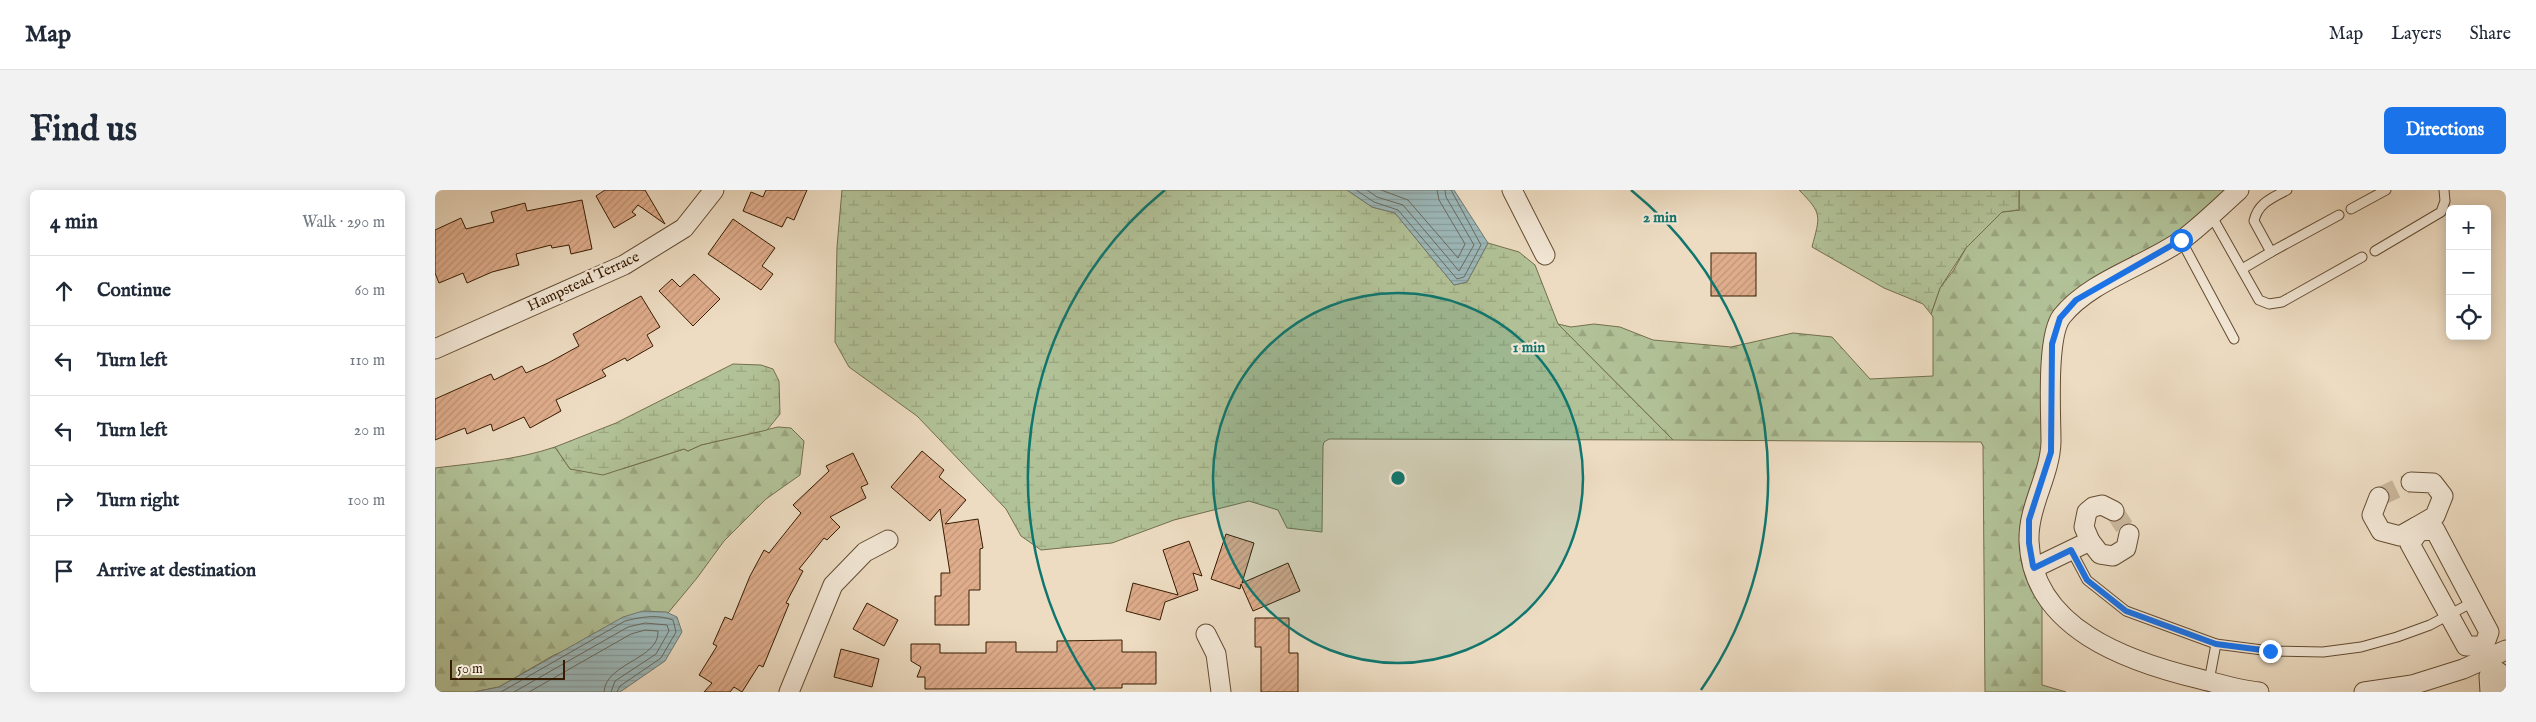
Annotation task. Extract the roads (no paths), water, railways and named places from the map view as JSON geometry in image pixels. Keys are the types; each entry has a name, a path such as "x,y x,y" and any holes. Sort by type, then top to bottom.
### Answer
{"street":[{"name":"Hampstead Terrace","path":"435,349 624,265 684,228 714,190"},
{"path":"1512,190 1545,255"},
{"path":"2239,190 2181,240 2076,300 2060,318 2052,344 2051,452 2029,520 2029,543 2034,568 2050,602 2081,632 2115,653 2155,668 2259,692"},
{"path":"2379,497 2372,515 2381,531 2400,536 2418,529 2435,516 2443,496 2433,483 2411,482"},
{"path":"2114,511 2102,505 2093,507 2087,512 2084,527 2090,541 2100,554 2113,556 2126,548 2129,534"},
{"path":"2418,529 2435,530 2489,632 2493,655 2504,676 2503,692"},
{"path":"2418,529 2410,544 2466,646 2493,655"},
{"path":"789,692 833,585 865,552 888,540"},
{"path":"2034,568 2090,541"},
{"path":"1206,634 1216,654 1221,692"},
{"path":"2364,692 2412,685 2463,669 2493,655"},
{"path":"2490,692 2489,676 2493,655"}],"lane":[{"path":"2271,252 2254,221 2256,211 2263,204 2287,190"},
{"path":"2351,209 2386,190"},
{"path":"2375,250 2441,212 2445,201 2444,190"},
{"path":"2211,215 2259,300 2269,304 2282,302 2362,257"},
{"path":"2242,269 2339,215"},
{"path":"2181,240 2234,339"},
{"path":"2071,550 2087,580 2126,611 2216,644 2270,651 2323,652 2361,647 2430,625 2473,602"},
{"path":"2209,681 2216,644"}],"water":[{"path":"1347,190 1454,190 1488,243 1467,282 1454,285 1395,213 1372,207"},
{"path":"643,611 666,612 677,617 682,632 665,661 620,692 474,692 499,687 623,617"}],"tunnel":[{"path":"2379,497 2411,482"},
{"path":"2114,511 2129,534"}]}
